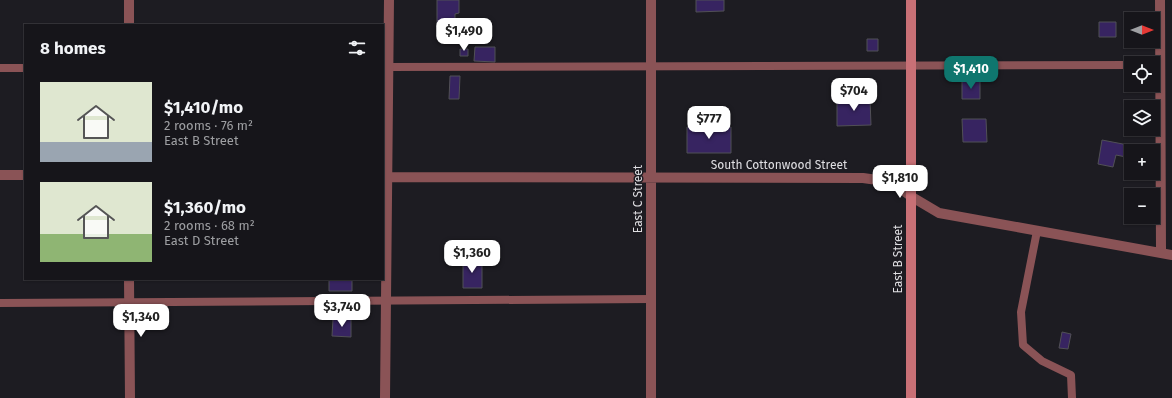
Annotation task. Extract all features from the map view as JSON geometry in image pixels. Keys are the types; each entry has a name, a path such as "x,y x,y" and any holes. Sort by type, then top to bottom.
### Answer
{"street":[{"path":"129,0 129,24"},
{"path":"385,398 386,67 389,0"},
{"name":"East C Street","path":"651,0 651,398"},
{"name":"East B Street","path":"911,0 911,398"},
{"path":"1157,56 1160,0"},
{"path":"1157,92 1161,253"},
{"path":"0,175 24,175"},
{"name":"South Cottonwood Street","path":"385,177 862,178 892,182 912,197 940,213 1172,255"},
{"path":"129,280 130,398"}],"lane":[{"path":"386,67 1124,65"},
{"path":"0,68 24,68"},
{"path":"1037,231 1021,312 1023,345 1042,361 1071,375 1072,398"},
{"path":"0,303 651,299"}],"building":[{"path":"437,0 459,0 459,13 455,14 455,27 437,27"},
{"path":"696,0 724,0 724,11 696,12"},
{"path":"1099,22 1116,22 1116,37 1099,37"},
{"path":"867,39 878,39 878,51 867,51"},
{"path":"475,47 495,47 495,62 474,61"},
{"path":"460,49 468,49 468,56 460,56"},
{"path":"450,76 460,76 459,99 449,99"},
{"path":"962,80 980,80 980,99 962,99"},
{"path":"837,99 870,99 871,125 837,126"},
{"path":"962,119 986,119 987,142 963,142"},
{"path":"687,127 731,127 731,153 687,153"},
{"path":"1102,140 1124,144 1124,157 1116,155 1113,167 1098,164"},
{"path":"463,260 482,260 482,288 463,288"},
{"path":"329,280 352,280 352,291 329,291"},
{"path":"333,319 351,319 351,337 332,336"},
{"path":"1062,332 1071,334 1068,349 1059,348"}]}
